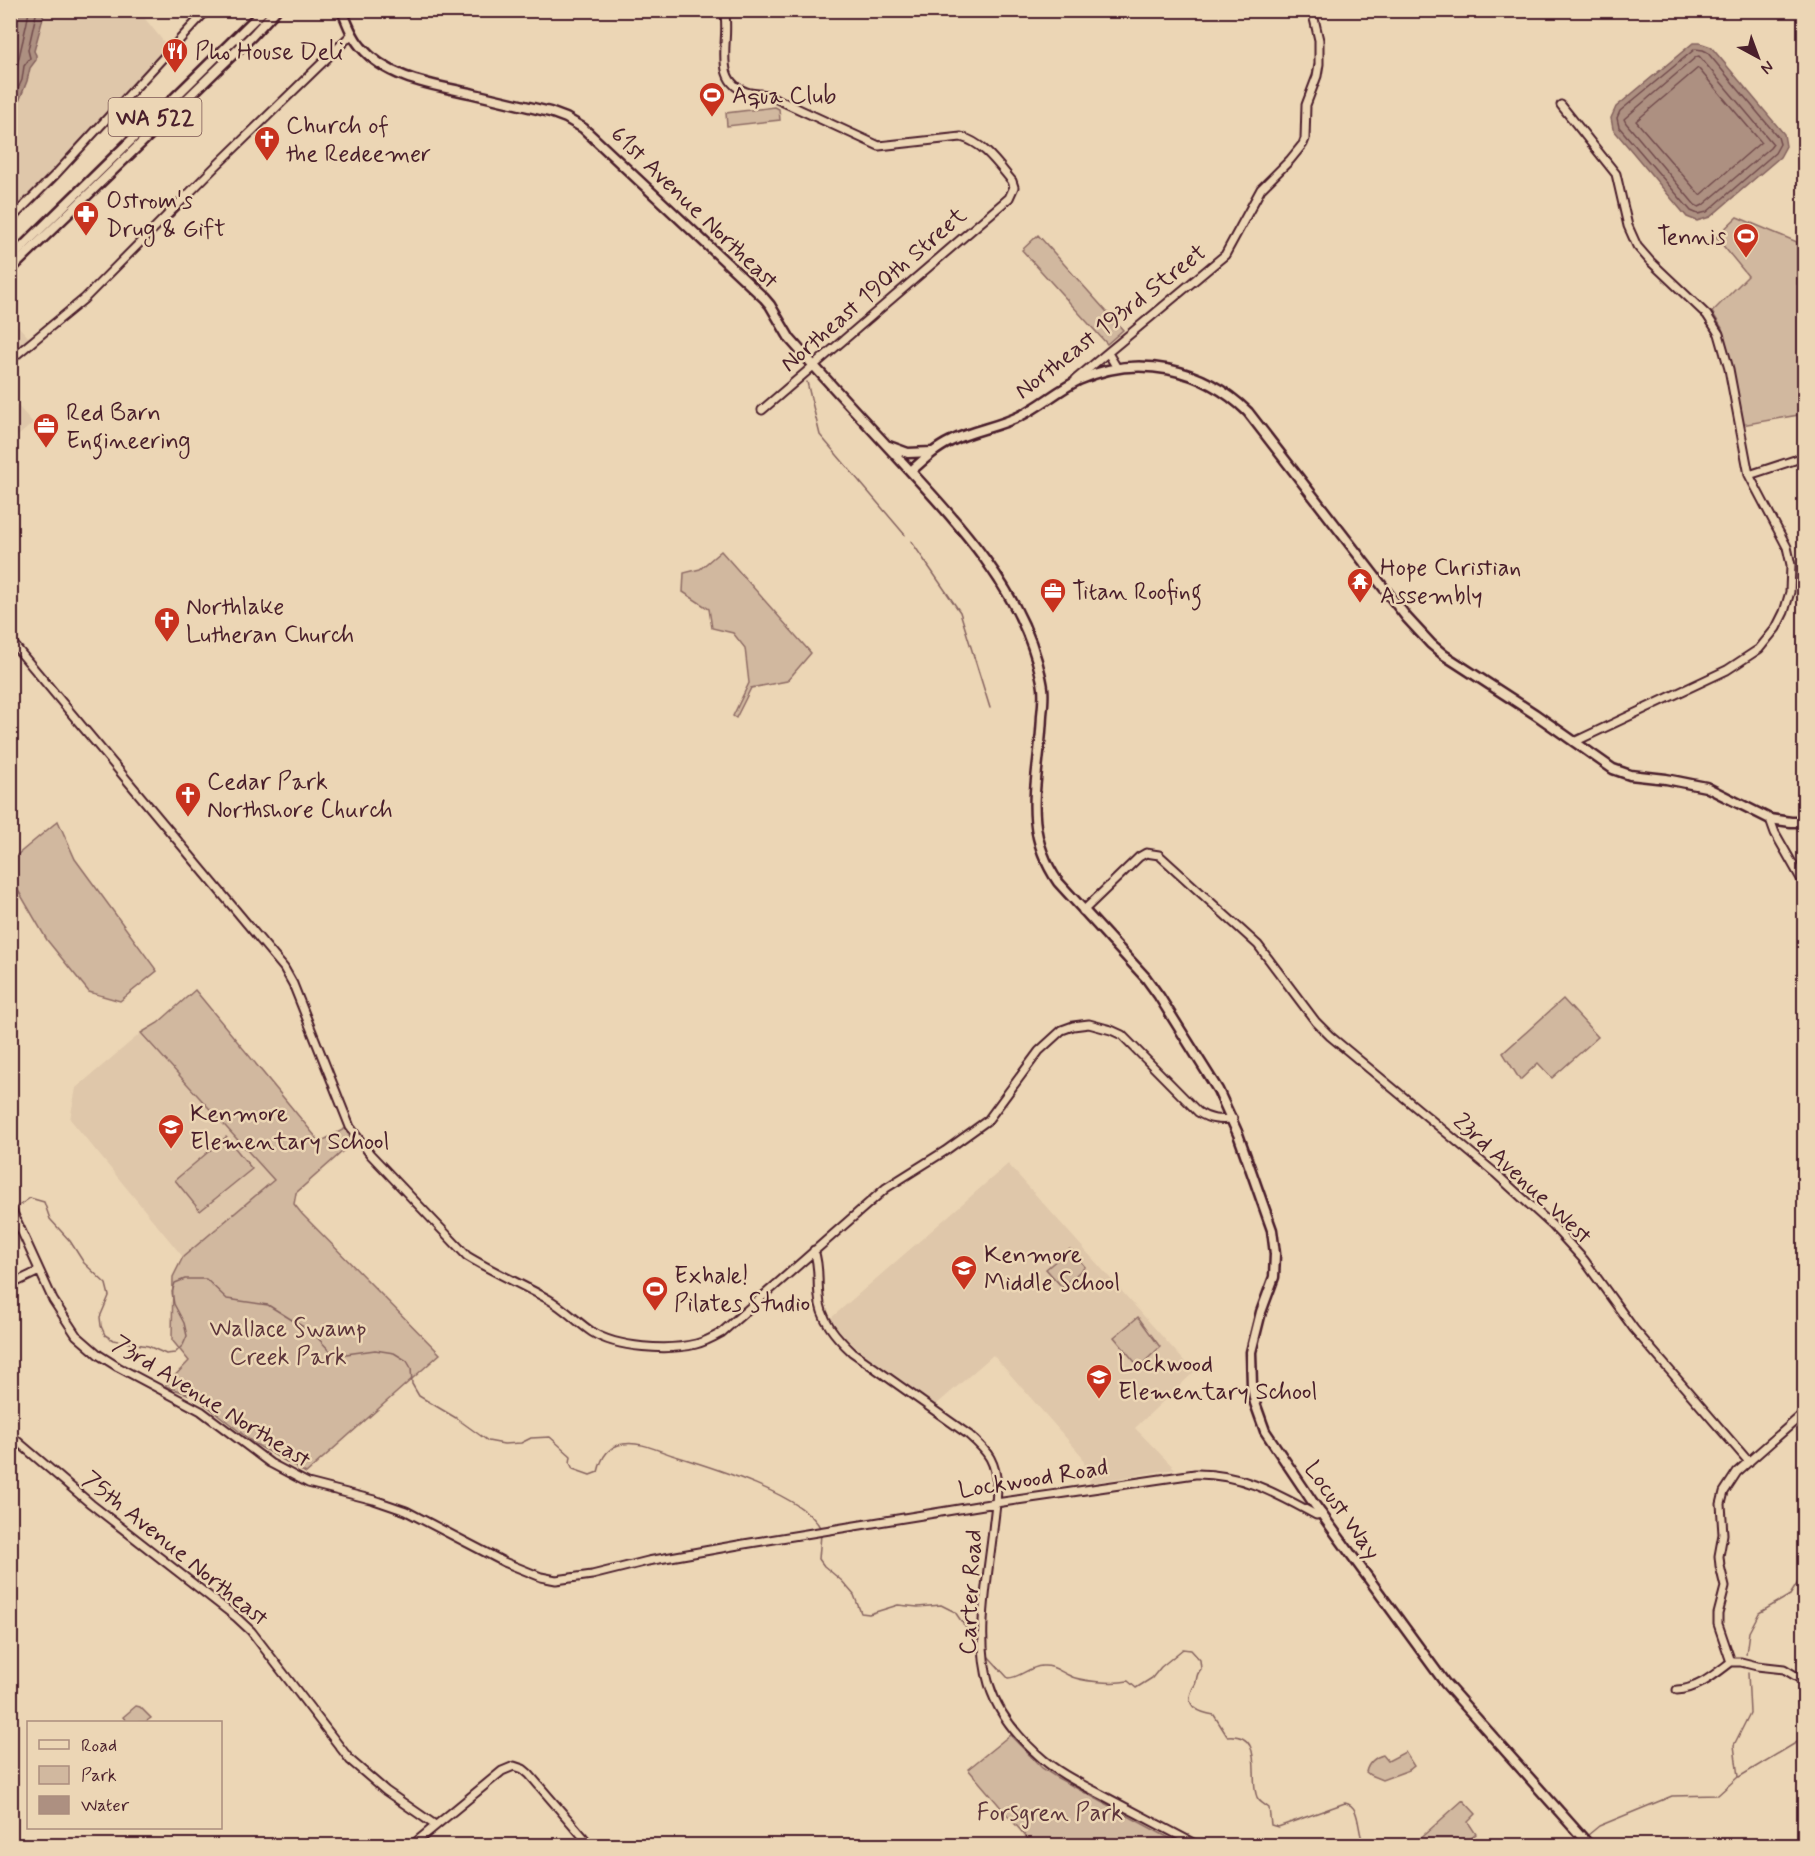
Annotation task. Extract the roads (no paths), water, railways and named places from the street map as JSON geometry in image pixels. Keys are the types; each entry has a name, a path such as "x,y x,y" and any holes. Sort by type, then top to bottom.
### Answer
{"main road":[{"name":"WA 522","path":"10,260 264,10"},
{"name":"WA 522","path":"10,270 276,10"},
{"name":"61st Avenue Northeast","path":"342,10 352,34 361,47 373,59 411,80 550,112 583,128 764,298 790,339 948,512 998,579 1023,622 1036,659 1043,688 1042,734 1034,799 1036,831 1051,871 1083,911"},
{"path":"78,206 80,196 96,176"},
{"path":"10,266 21,256 32,238"},
{"path":"1069,384 1090,375 1117,368 1143,366 1170,369 1200,378 1230,396 1255,420 1405,616 1431,644 1602,762 1620,772 1706,787 1770,819 1804,822"},
{"name":"Northeast 193rd Street","path":"911,471 933,452 958,437 1022,416 1069,384"},
{"path":"887,445 908,453 933,452"},
{"name":"Locust Way","path":"1083,911 1146,978 1159,996 1218,1090 1239,1134 1272,1230 1275,1254 1274,1277 1261,1312 1251,1352 1250,1378 1264,1431 1445,1683 1590,1845"}],"street":[{"path":"10,220 55,175 207,10"},
{"name":"Northeast 190th Street","path":"724,10 727,24 724,58 728,75 741,89 750,93 768,95 879,146 961,137 970,139 986,150 1012,181 1014,187 1009,198 762,410"},
{"name":"Northeast 193rd Street","path":"1069,384 1225,255 1261,189 1303,144 1306,105 1317,76 1318,64 1319,40 1312,10"},
{"path":"10,360 84,299 352,34"},
{"path":"1561,105 1616,174 1628,226 1638,246 1650,261 1707,315 1719,334 1729,369 1749,474 1787,548 1791,565 1790,592 1784,612 1776,628 1759,649 1728,669 1574,742"},
{"path":"1108,352 1117,368"},
{"path":"1749,474 1804,457"},
{"path":"10,640 284,968 293,984 350,1127 358,1140 467,1256 550,1300 592,1332 607,1340 652,1347 682,1347 707,1341 730,1326 886,1188 945,1151 988,1120 1039,1051 1062,1030 1073,1026 1089,1024 1112,1030 1130,1041 1198,1112 1216,1120 1233,1119"},
{"path":"1770,819 1774,833 1804,884"},
{"name":"23rd Avenue West","path":"1083,911 1130,865 1146,853 1159,855 1258,945 1316,1022 1517,1192 1552,1226 1584,1260 1634,1329 1749,1461"},
{"name":"73rd Avenue Northeast","path":"10,1206 39,1271 64,1318 88,1347 117,1367 201,1411 270,1464 308,1483 406,1511 504,1562 541,1577 556,1580 592,1575 648,1561 744,1544"},
{"name":"Carter Road","path":"814,1250 819,1269 819,1299 823,1315 831,1329 852,1352 969,1435 991,1459 997,1490 983,1637 989,1683 1003,1715 1047,1764 1075,1781 1199,1845"},
{"path":"10,1284 39,1271"},
{"path":"1731,1662 1718,1624 1718,1614 1725,1587 1720,1566 1723,1534 1721,1504 1724,1492 1737,1472 1804,1413"},
{"name":"75th Avenue Northeast","path":"10,1435 90,1504 244,1624 264,1646 350,1760 386,1791 435,1825"},
{"name":"Lockwood Road","path":"744,1544 996,1503 1180,1476 1211,1474 1253,1483 1316,1515 1322,1514"},
{"path":"1677,1690 1698,1684 1731,1662 1784,1669 1804,1681"},
{"path":"411,1845 502,1772 514,1766 529,1774 591,1845"}],"water":[{"path":"11,10 76,11 71,15 62,11 43,12 34,51 36,60 30,68 11,122"},
{"path":"1693,43 1711,47 1784,134 1786,146 1780,157 1710,217 1697,221 1687,217 1613,129 1611,118 1616,107"}],"waterway":[{"path":"807,382 820,435 905,535"},
{"path":"911,541 960,612 990,708"},
{"path":"14,1209 30,1198 44,1202 50,1219 70,1241 84,1263 106,1284 109,1296 100,1317 101,1326 105,1335 113,1340 148,1346 166,1354 175,1353 183,1345 187,1336 184,1323 174,1304 172,1292 175,1283 185,1279 206,1279 227,1299 268,1305 313,1333 330,1351 339,1355 375,1350 394,1353 407,1361 411,1368 412,1384 419,1396 488,1441 504,1444 521,1443 531,1438 550,1437 571,1456 570,1463 573,1469 590,1475 598,1472 603,1458 613,1447 629,1443 648,1446 754,1483 796,1505 821,1529"},
{"path":"821,1534 819,1559 854,1595 861,1613 869,1614 898,1605 918,1607 941,1605 955,1612 979,1647"},
{"path":"1746,1654 1749,1632 1759,1613 1790,1595 1804,1573"},
{"path":"987,1655 1008,1678 1032,1668 1046,1666 1089,1681 1128,1681 1136,1688 1152,1678 1161,1667 1183,1649 1191,1650 1200,1660 1201,1669 1190,1701 1199,1711 1214,1715 1227,1736 1239,1737 1251,1747 1256,1794 1259,1800 1269,1808 1271,1825 1278,1827 1345,1803 1354,1809 1365,1846"},
{"path":"1588,1835 1599,1826 1672,1796 1718,1795 1738,1777 1734,1745 1750,1713 1748,1673"},
{"path":"1739,1777 1799,1741 1804,1733"},
{"path":"1575,1846 1581,1841"}],"place":[{"name":"Pho House Deli","path":"175,74"},
{"name":"Aqua Club","path":"712,118"},
{"name":"Church of the Redeemer","path":"267,162"},
{"name":"Ostrom's Drug & Gift","path":"86,237"},
{"name":"Tennis","path":"1746,259"},
{"name":"Red Barn Engineering","path":"46,449"},
{"name":"Hope Christian Assembly","path":"1360,604"},
{"name":"Titan Roofing","path":"1053,614"},
{"name":"Northlake Lutheran Church","path":"167,643"},
{"name":"Cedar Park Northshore Church","path":"188,818"},
{"name":"Kenmore Elementary School","path":"171,1150"},
{"name":"Kenmore Middle School","path":"964,1291"},
{"name":"Exhale! Pilates Studio","path":"655,1312"},
{"name":"Lockwood Elementary School","path":"1099,1400"}],"park label":[{"name":"Wallace Swamp Creek Park","path":"288,1342"},
{"name":"Forsgren Park","path":"1050,1812"}]}
